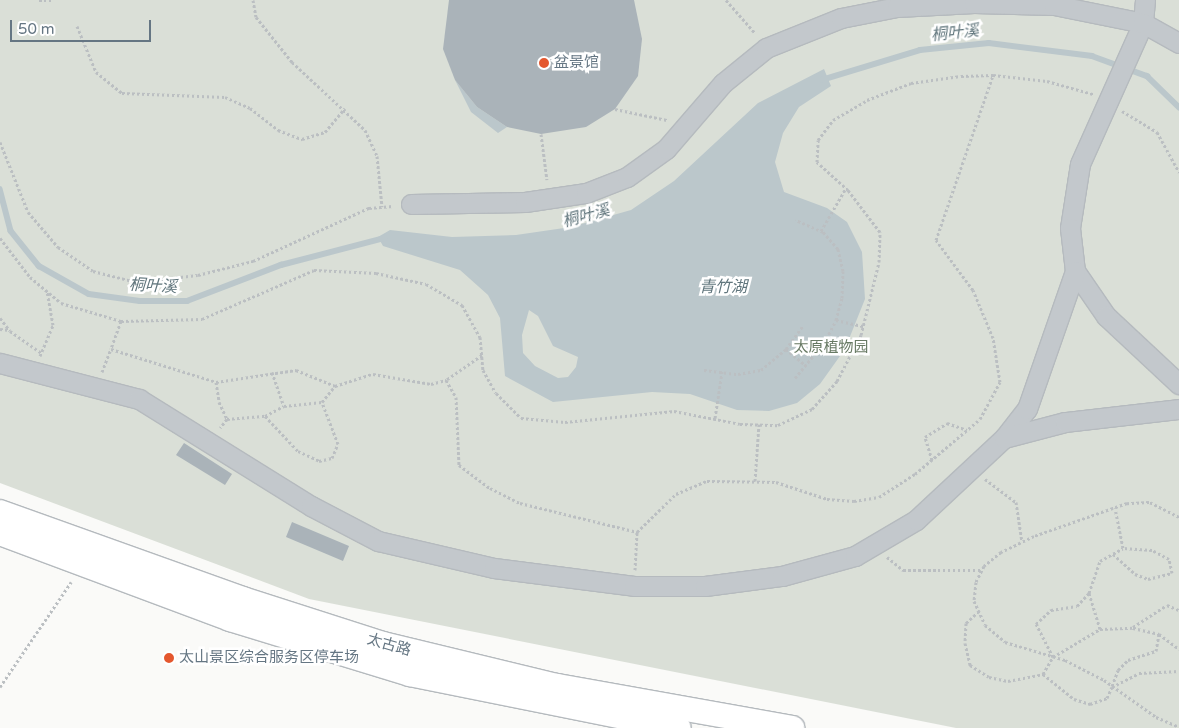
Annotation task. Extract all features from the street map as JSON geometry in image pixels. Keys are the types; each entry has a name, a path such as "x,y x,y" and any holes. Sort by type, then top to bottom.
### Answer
{"main road":[{"name":"太古路","path":"0,512 242,599 383,644 557,686 792,728"},
{"name":"太古路","path":"0,533 230,619 410,674 679,728"}],"lane":[{"path":"0,363 139,399 311,506 378,541 494,568 634,586 705,586 782,576 855,556 916,520 1004,438 1027,409 1075,271 1070,228 1080,164 1119,82 1142,23 1144,0"},
{"path":"411,204 549,198 586,193 627,176 666,149 723,83 766,48 841,18 897,7 974,3 1054,6 1142,23 1179,43"},
{"path":"1075,271 1106,316 1179,384"},
{"path":"1004,438 1065,422 1179,409"}],"path":[{"path":"39,0 54,0"},
{"path":"253,0 256,17 292,62 345,108 365,130 377,156 382,207"},
{"path":"726,0 766,48"},
{"path":"76,26 96,72 122,93 225,98 250,108 278,130 302,139 325,132 345,108"},
{"path":"634,586 637,532 676,494 707,481 756,481 776,482 826,499 854,501 879,497 932,460 980,420 1000,382 993,338 973,290 936,240 992,74"},
{"path":"0,238 30,277 61,303 121,321 202,319 314,270 376,273 426,284 462,305 480,337 483,370 496,393 521,418 565,422 674,411 759,424 778,425 812,409 837,382 863,326 879,262 880,232 846,188 817,162 818,140 833,120 867,100 910,83 992,74 1047,81 1091,93 1157,132 1179,172"},
{"path":"615,109 687,124"},
{"path":"541,134 549,198"},
{"path":"0,142 28,212 58,247 93,271 136,282 198,275 253,261 369,208 411,204"},
{"path":"821,231 846,188"},
{"path":"795,378 806,366 836,320 842,298 843,271 838,249 821,231 796,220"},
{"path":"30,371 42,353 53,325 47,291"},
{"path":"0,318 10,331 42,353"},
{"path":"836,320 863,326"},
{"path":"97,387 121,321"},
{"path":"704,370 722,372 762,370 786,348 803,326"},
{"path":"0,329 10,331"},
{"path":"111,348 216,382 272,372 296,370 335,386"},
{"path":"786,348 806,366"},
{"path":"208,442 227,419 266,416 284,406 322,402 335,386 373,374 431,384 446,380 482,355"},
{"path":"272,372 284,406"},
{"path":"715,418 722,372"},
{"path":"446,380 456,397 459,465 490,488 520,503 637,532"},
{"path":"216,382 219,402 227,419"},
{"path":"266,416 298,451 319,461 332,458 338,444 322,402"},
{"path":"932,460 926,437 947,423 967,430"},
{"path":"756,481 759,424"},
{"path":"978,463 996,491 1016,502 1022,542"},
{"path":"1179,517 1149,502 1115,508 1022,542 1001,552 982,570 976,582 974,601 985,625 1006,642 1053,657 1112,687 1128,701 1179,727"},
{"path":"1115,508 1123,548"},
{"path":"872,545 902,570 982,570"},
{"path":"1053,657 1036,624 1051,610 1077,606 1090,593 1100,561 1123,548 1152,550 1169,558 1172,573 1148,579 1135,574 1113,554"},
{"path":"0,687 67,591 78,563"},
{"path":"1090,593 1100,630"},
{"path":"1133,628 1150,613 1168,605 1179,610"},
{"path":"979,611 966,623 965,643 970,665 989,678 1008,681 1043,674 1053,657 1100,630 1133,628 1159,634 1179,649"},
{"path":"1043,674 1074,699 1090,704 1107,698 1118,670 1128,660 1156,651 1159,634"},
{"path":"1112,687 1139,673 1179,671"}],"green space":[{"name":"太原植物园","path":"0,0 1179,0 1179,728 956,728 309,599 0,483"}],"water":[{"name":"青竹湖","path":"824,69 831,86 799,107 783,133 775,162 784,192 827,208 847,222 862,252 865,299 845,349 820,384 797,403 769,411 737,410 690,394 652,392 553,402 505,376 500,318 488,295 460,270 383,246 378,237 390,230 452,237 516,235 571,227 631,210 674,181 758,103","holes":["529,310 538,316 553,346 578,357 576,367 568,377 558,378 535,366 523,353 522,335"]},
{"path":"455,80 477,107 507,127 498,133 471,112"}],"building":[{"name":"盆景馆","path":"449,0 634,0 642,39 638,76 615,109 586,127 541,134 507,127 477,107 455,80 443,49"},
{"path":"184,443 232,474 225,485 176,455"},
{"path":"292,522 349,546 343,561 286,537"}],"waterway":[{"name":"桐叶溪","path":"822,80 920,50 989,43 1092,56 1147,76 1179,107"},
{"name":"桐叶溪","path":"0,189 11,231 39,266 89,294 140,301 187,301 281,265 385,238"}],"place":[{"name":"盆景馆","path":"544,63"},
{"name":"太山景区综合服务区停车场","path":"169,658"}]}
